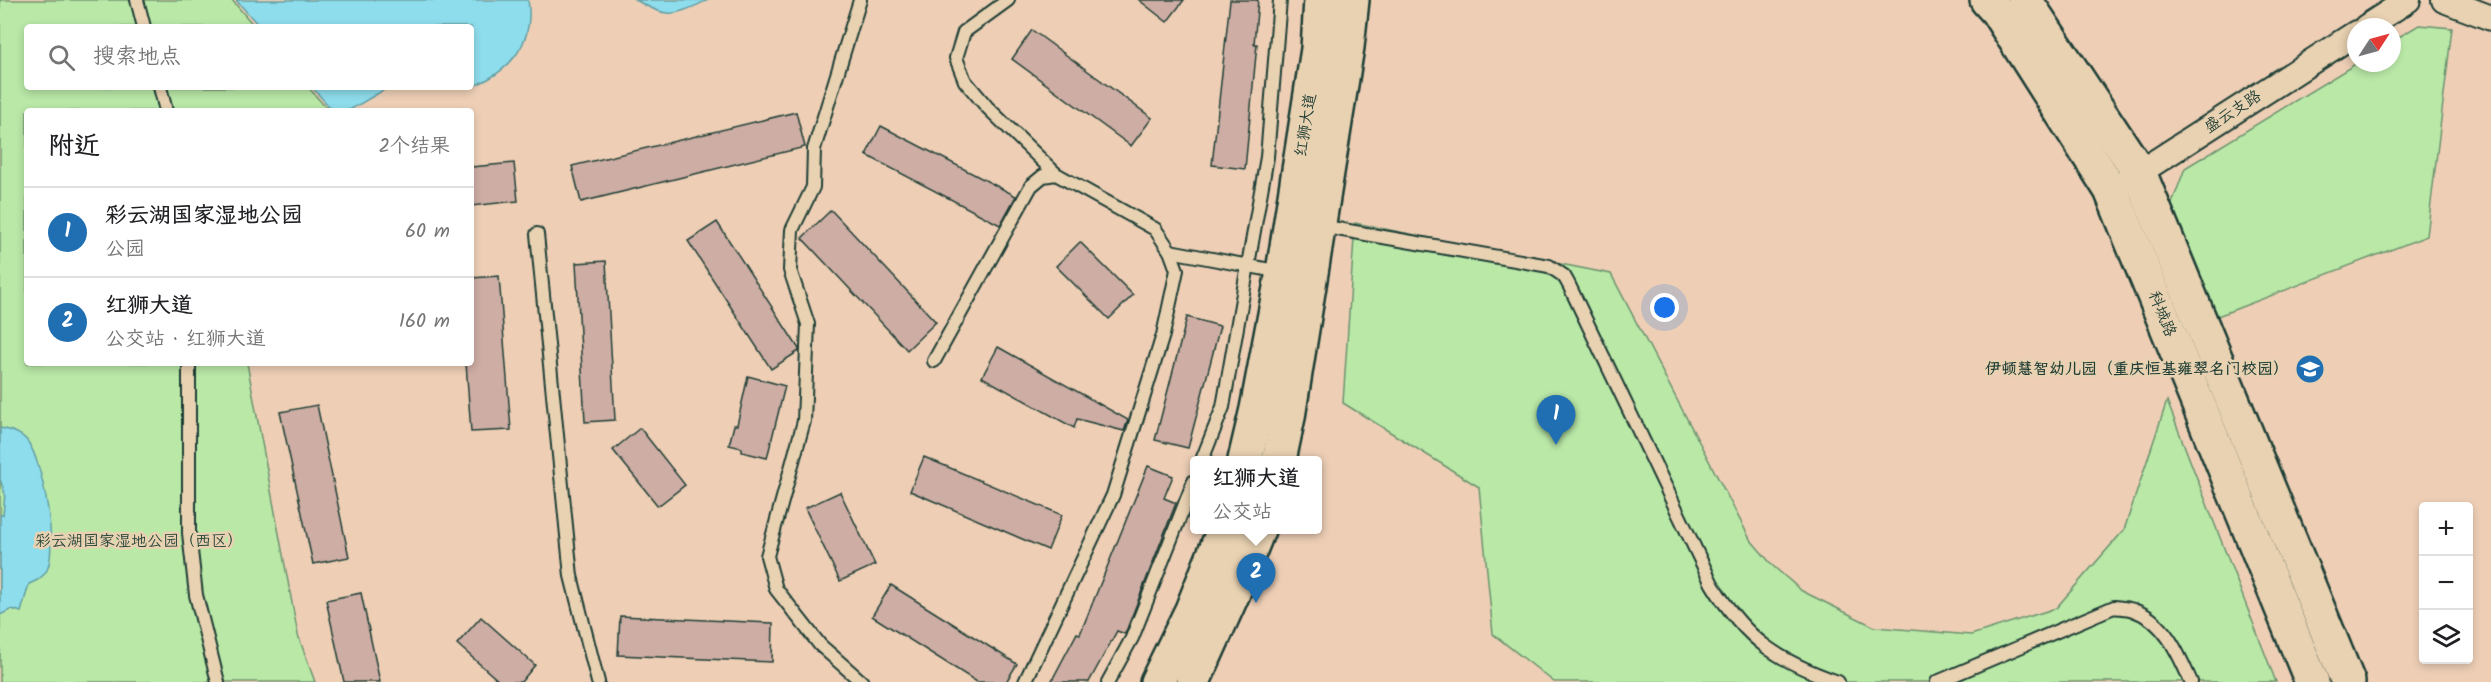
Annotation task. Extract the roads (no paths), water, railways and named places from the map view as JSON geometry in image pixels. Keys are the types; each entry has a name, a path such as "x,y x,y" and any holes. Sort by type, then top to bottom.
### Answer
{"main road":[{"name":"红狮大道","path":"1246,456 1283,272 1318,49 1321,0"},
{"name":"红狮大道","path":"1280,456 1347,47 1352,0"},
{"name":"科城路","path":"1987,0 2111,190 2312,682"},
{"name":"科城路","path":"2025,0 2139,172 2348,682"},
{"path":"1157,682 1192,610 1222,534"},
{"path":"1192,682 1233,593 1256,534"}],"street":[{"path":"2380,18 2408,0"},
{"path":"2444,0 2491,18"},
{"name":"盛云支路","path":"2111,190 2347,39"}],"lane":[{"path":"137,0 143,24"},
{"path":"860,0 814,149 813,187 792,230 790,270 808,324 804,421 767,556 776,589 820,645 862,682"},
{"path":"1008,0 964,32 956,58 965,81 987,107 1056,174 1155,229 1170,251 1177,270 1163,334 1113,495 1025,682"},
{"path":"1205,456 1223,408 1267,157 1280,0"},
{"path":"161,90 165,108"},
{"path":"934,361 1031,186 1043,176 1056,174"},
{"path":"1318,225 1549,266 1557,270 1569,285 1712,584 1728,610 1750,635 1777,656 1806,671 1838,682"},
{"path":"537,234 571,576 598,682"},
{"path":"1170,251 1283,272"},
{"path":"189,366 189,532 196,595 218,682"},
{"path":"1108,682 1132,638 1190,491"},
{"path":"1937,682 2114,608 2134,610 2154,623 2176,647 2191,682"}],"water":[{"path":"236,0 528,0 529,15 528,30 517,54 497,73 474,86 474,24 257,24"},
{"path":"636,0 708,0 679,12 665,13"},
{"path":"315,90 384,90 353,108 330,108"},
{"path":"0,428 23,436 34,453 44,486 51,543 47,570 41,577 29,584 21,612 12,609 0,615 0,515 3,515 5,494 0,479"}],"place":[{"name":"伊顿慧智幼儿园（重庆恒基雍翠名门校园）","path":"2310,369"},
{"name":"彩云湖国家湿地公园","path":"1556,445"},
{"name":"红狮大道","path":"1256,603"}],"park label":[{"name":"彩云湖国家湿地公园（西区）","path":"139,541"}]}
